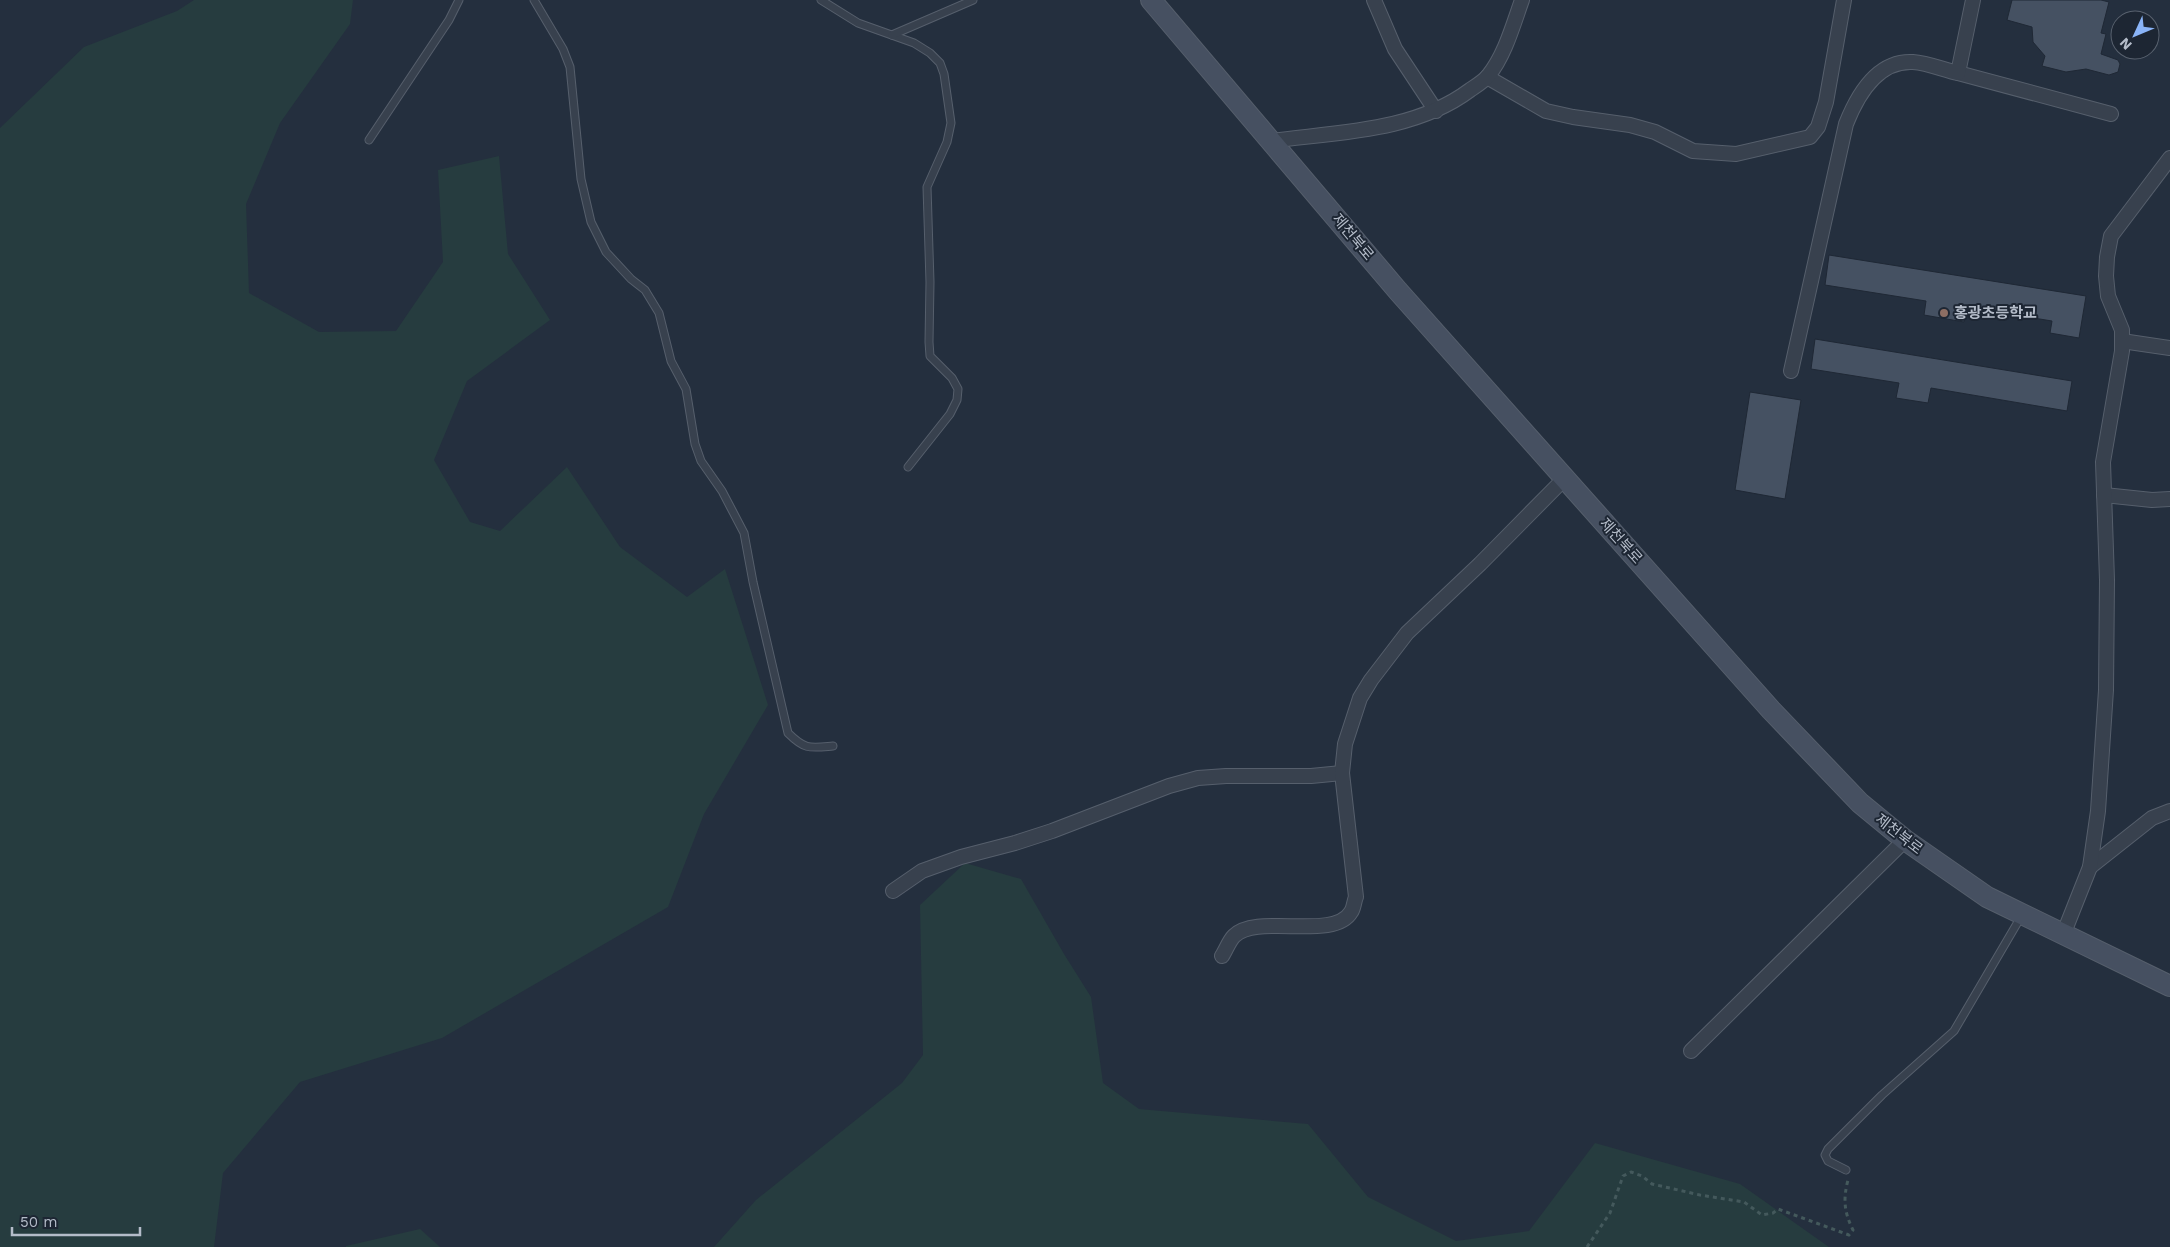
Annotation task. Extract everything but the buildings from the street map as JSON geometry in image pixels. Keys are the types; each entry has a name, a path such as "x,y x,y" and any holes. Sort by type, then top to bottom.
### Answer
{"street":[{"name":"제천북로","path":"1151,0 1398,290 1771,710 1860,802 1905,840 1986,897 2170,986"},
{"path":"1374,0 1395,49 1436,111"},
{"path":"1270,141 1375,128 1436,111 1461,97 1487,77 1502,52 1522,0"},
{"path":"1487,77 1546,111 1630,125 1655,132 1693,151 1736,154 1810,137 1818,127 1826,102 1844,0"},
{"path":"1958,73 1973,0"},
{"path":"1791,371 1846,124 1855,101 1878,74 1896,65 1912,62 2111,114"},
{"path":"2063,935 2090,867 2098,811 2108,637 2103,462 2122,351 2122,330 2108,296 2106,276 2111,236 2170,158"},
{"path":"2122,341 2170,348"},
{"path":"1222,956 1234,936 1246,929 1327,925 1344,919 1351,912 1356,897 1342,773 1345,744 1360,698 1388,656 1407,633 1480,564 1565,478"},
{"path":"2104,495 2152,500 2170,499"},
{"path":"893,891 922,871 961,856 1052,831 1168,786 1198,778 1226,776 1311,776 1342,773"},
{"path":"2090,867 2152,818 2170,811"},
{"path":"1691,1052 1905,840"}],"lane":[{"path":"369,140 449,20 460,0"},
{"path":"534,0 563,49 570,67 581,179 591,222 606,252 631,279 645,290 659,312 672,361 686,389 695,444 701,461 722,491 744,533 753,582 788,733 800,745 815,748 833,746"},
{"path":"821,0 858,22 914,44 940,63 944,74 951,123 947,142 928,187 929,342 930,356 952,378 958,389 957,400 950,414 908,467"},
{"path":"892,34 974,0"},
{"path":"1846,1170 1828,1161 1825,1155 1828,1149 1882,1095 1954,1031 2022,915"}],"path":[{"path":"1587,1247 1610,1212 1623,1176 1631,1172 1642,1176 1652,1184 1700,1195 1744,1202 1762,1215 1773,1213 1778,1209 1849,1235 1853,1230 1845,1215 1844,1203 1850,1176 1846,1170"}],"green space":[{"path":"194,0 353,0 350,24 280,123 246,204 249,293 319,332 396,331 443,262 438,170 499,156 508,254 550,320 467,381 434,460 470,522 500,531 567,467 620,547 687,597 725,569 768,705 704,814 668,907 442,1038 300,1082 223,1173 214,1247 0,1247 0,128 84,47 177,11"},
{"path":"965,863 1021,879 1091,997 1103,1083 1139,1109 1308,1124 1368,1197 1456,1241 1529,1231 1595,1143 1740,1184 1829,1247 714,1247 756,1200 902,1083 923,1055 920,905"},
{"path":"420,1229 440,1247 346,1247 346,1246"}],"place":[{"name":"홍광초등학교","path":"1944,313"}]}
